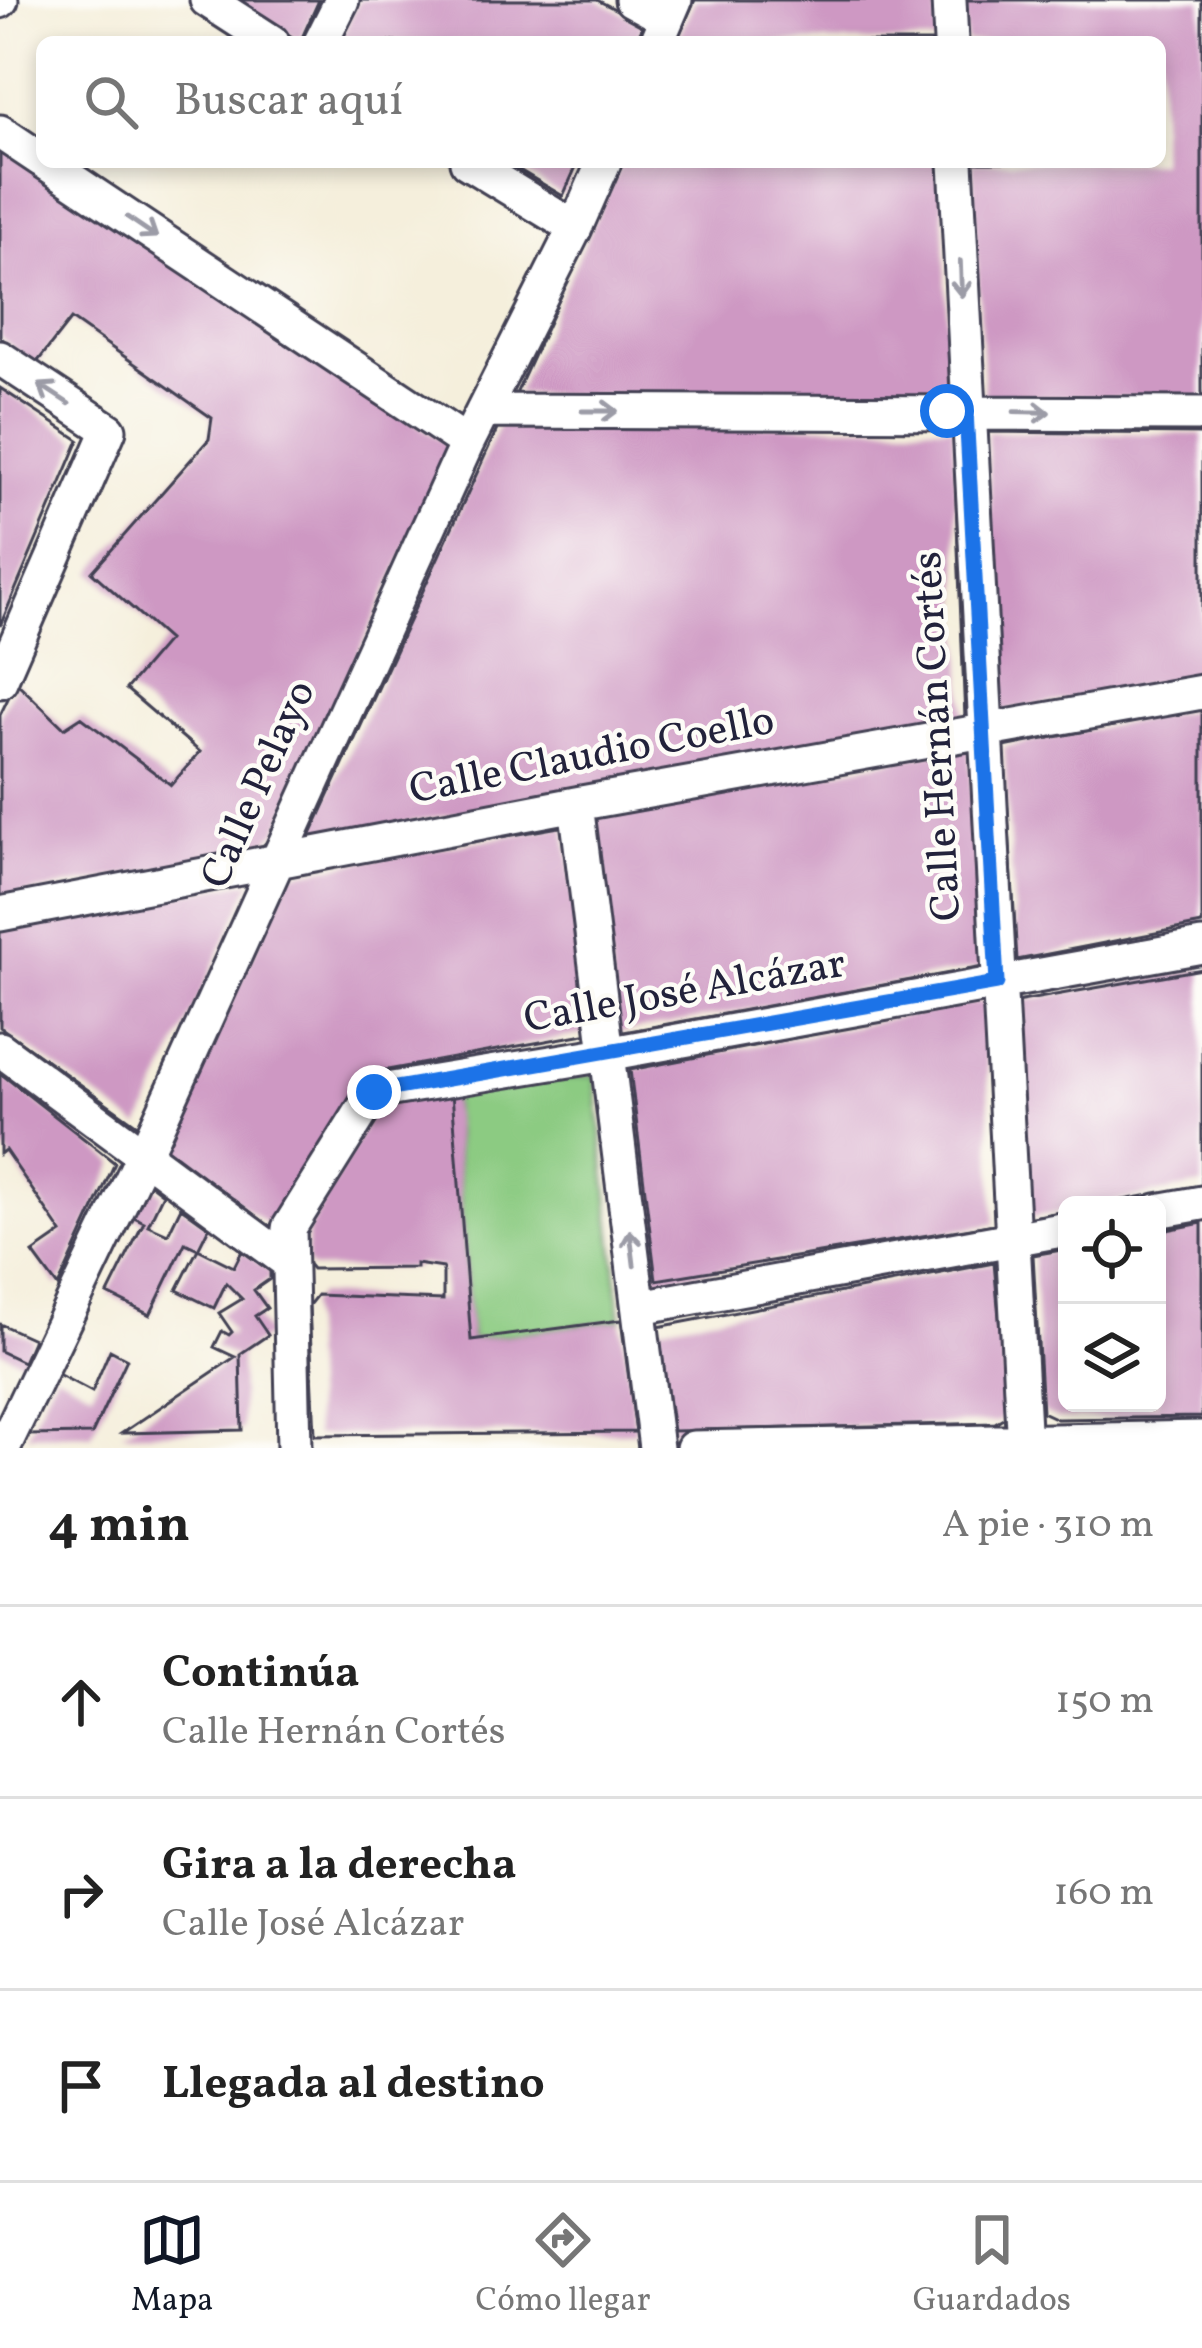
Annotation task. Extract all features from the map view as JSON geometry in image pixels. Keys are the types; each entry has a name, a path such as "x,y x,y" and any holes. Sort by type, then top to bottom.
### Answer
{"street":[{"path":"206,0 263,36"},
{"path":"324,36 342,0"},
{"path":"632,0 666,20"},
{"path":"949,0 951,36"},
{"path":"0,132 36,156"},
{"path":"54,168 466,443"},
{"path":"476,168 575,228"},
{"name":"Calle Pelayo","path":"2,1448 142,1154 466,443 601,168"},
{"name":"Calle Hernán Cortés","path":"956,168 1024,1445"},
{"path":"0,358 109,430 0,681"},
{"path":"483,411 1202,414"},
{"name":"Calle Claudio Coello","path":"0,914 1202,692"},
{"path":"576,804 656,1448"},
{"name":"Calle José Alcázar","path":"294,1448 289,1228 374,1092 1202,946"},
{"path":"0,1049 288,1262"},
{"path":"1166,1209 1202,1203"},
{"path":"640,1306 1058,1231"},
{"path":"693,1448 1202,1438"}],"green space":[{"path":"595,1075 621,1320 471,1340 452,1093"}],"building":[{"path":"235,0 319,0 303,36 291,36"},
{"path":"359,0 597,0 644,24 638,36 342,36"},
{"path":"695,0 936,0 938,36 679,36"},
{"path":"964,0 1202,0 1202,398 984,396 972,168 1166,168 1166,36 966,36"},
{"path":"0,142 452,448 277,831 256,853 0,898 0,715 16,682 64,728 81,717 171,785 200,752 126,689 168,640 92,572 209,439 212,418 71,319 35,365 0,337"},
{"path":"516,168 575,168 563,196"},
{"path":"619,168 942,168 950,400 516,394"},
{"path":"0,388 79,440 0,626"},
{"path":"499,425 953,426 965,719 308,841"},
{"path":"987,432 1202,434 1202,675 1001,712"},
{"path":"1202,708 1202,924 1017,960 1004,747"},
{"path":"969,746 983,967 618,1033 595,817"},
{"path":"565,826 590,1033 365,1074 272,1228 164,1147 290,874"},
{"path":"252,881 140,1127 0,1027 0,927"},
{"path":"1202,969 1202,1185 1144,1196 1058,1196 1058,1213 1028,1218 1016,1002"},
{"path":"984,1001 995,1224 656,1280 630,1070"},
{"path":"0,1073 115,1163 58,1287 33,1253 62,1233 5,1150 0,1154"},
{"path":"452,1093 471,1340 621,1320 636,1432 315,1435 309,1305 317,1295 443,1300 443,1268 416,1264 416,1268 312,1269 307,1263 307,1233 377,1103"},
{"path":"150,1184 163,1194 148,1225 168,1234 181,1207 209,1227 198,1249 185,1243 150,1315 108,1294 144,1222 128,1214 140,1186"},
{"path":"1202,1223 1202,1417 1057,1419 1042,1412 1033,1255 1058,1251 1058,1412 1166,1412 1166,1230"},
{"path":"198,1249 234,1267 242,1251 270,1271 270,1279 254,1290 267,1308 255,1316 268,1335 240,1354 242,1430 122,1433 235,1357 214,1347 222,1331 232,1332 219,1313 242,1299 226,1283 214,1308 177,1290"},
{"path":"994,1263 1008,1415 995,1423 673,1431 658,1327"},
{"path":"0,1324 33,1339 23,1362 0,1351"},
{"path":"110,1350 127,1359 92,1434 27,1435 56,1373 92,1392"}],"route":[{"path":"374,1092 997,983 966,411 947,411"}]}
